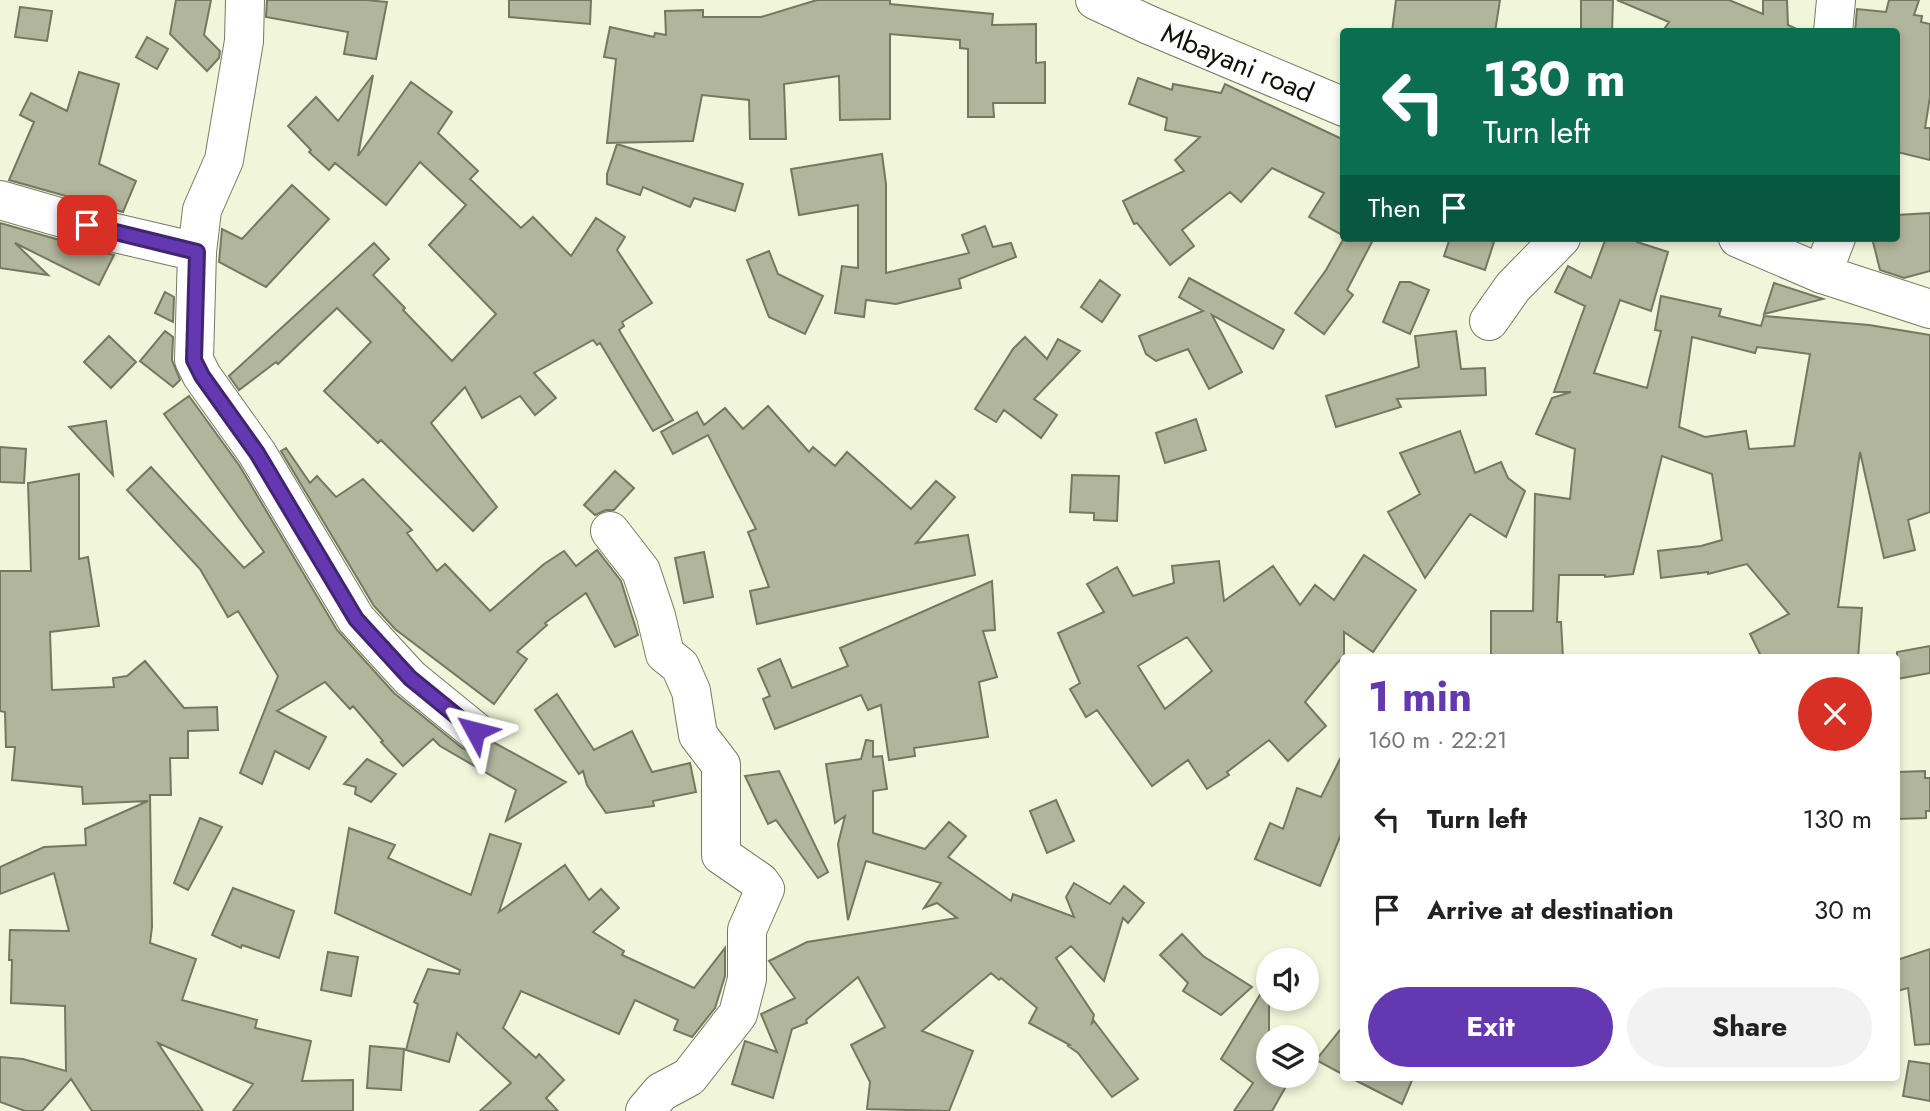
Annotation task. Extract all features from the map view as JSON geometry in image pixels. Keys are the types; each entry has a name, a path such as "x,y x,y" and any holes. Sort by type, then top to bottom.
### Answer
{"street":[{"path":"245,0 244,41 224,160 202,210 197,252 194,360 202,376 257,453 356,619 410,678 475,731"},
{"name":"Mbayani road","path":"1095,0 1149,26 1340,105"},
{"path":"1833,28 1836,0"},
{"path":"0,200 111,232 197,252"},
{"path":"1489,321 1513,287 1556,242"},
{"path":"1747,242 1822,274 1930,309"},
{"path":"1822,274 1834,242"},
{"path":"610,531 641,571 656,616 664,654 680,666 691,691 698,735 721,765 721,855 765,889 747,930 747,979 738,1014 689,1077 661,1093 646,1111"}],"building":[{"path":"176,0 211,0 204,35 220,51 219,58 207,71 170,34"},
{"path":"267,0 387,2 376,59 344,54 348,32 266,17"},
{"path":"509,0 591,0 590,24 509,17"},
{"path":"817,0 890,0 890,4 993,14 992,25 1036,24 1036,63 1045,62 1045,103 993,103 994,117 968,117 968,49 960,48 960,40 890,34 890,119 840,120 839,76 784,84 786,139 750,139 749,100 702,95 693,141 607,143 616,59 604,57 610,27 654,37 655,33 666,35 665,11 703,10 703,17 761,17"},
{"path":"1396,0 1500,0 1496,28 1392,28"},
{"path":"1581,0 1613,0 1612,28 1581,28"},
{"path":"1617,0 1729,0 1763,14 1763,0 1787,0 1788,25 1794,28 1665,28 1669,22"},
{"path":"1889,0 1919,0 1914,15 1922,16 1921,22 1930,24 1930,97 1925,128 1930,128 1930,160 1900,153 1900,28 1855,28 1857,9 1886,12"},
{"path":"20,7 52,11 47,41 15,37"},
{"path":"147,37 168,49 157,69 136,57"},
{"path":"79,72 119,84 99,164 136,181 123,212 9,180 34,122 20,115 31,93 67,111"},
{"path":"373,75 358,156 411,82 452,112 438,133 478,171 470,179 521,228 533,217 571,256 596,218 625,237 617,250 652,303 622,322 624,326 619,330 673,420 653,431 600,343 597,345 593,340 534,373 556,398 535,415 520,396 482,418 465,387 431,423 497,507 473,531 381,440 378,443 324,391 371,342 337,308 278,364 276,362 239,390 229,376 374,243 389,259 373,275 452,361 496,314 429,245 466,205 420,162 386,205 335,163 329,170 309,152 311,150 288,126 316,97 338,121"},
{"path":"1138,78 1172,90 1173,84 1221,93 1225,84 1340,138 1340,234 1309,217 1324,193 1272,168 1241,202 1230,192 1182,230 1194,246 1170,265 1137,223 1134,224 1123,201 1184,171 1175,160 1200,137 1165,130 1167,118 1129,104"},
{"path":"617,144 743,184 735,211 694,198 690,207 643,187 640,195 607,184 607,174"},
{"path":"882,154 886,184 886,273 969,253 962,235 985,226 993,247 1011,243 1016,257 959,279 961,288 896,304 866,300 864,317 835,313 842,266 858,268 858,205 799,215 791,169"},
{"path":"292,185 329,219 266,287 219,262 222,229 242,239"},
{"path":"1930,213 1930,271 1904,278 1880,270 1873,242 1900,242 1900,215"},
{"path":"0,223 114,255 99,285 15,243 48,275 0,268"},
{"path":"1342,242 1372,242 1347,290 1353,295 1324,334 1295,313 1326,270"},
{"path":"1449,242 1494,242 1485,270 1444,256"},
{"path":"1604,242 1637,242 1668,252 1651,311 1620,300 1594,373 1647,388 1661,331 1655,330 1661,296 1721,309 1719,316 1761,326 1764,316 1869,325 1930,335 1930,512 1908,520 1915,550 1884,558 1860,452 1838,607 1862,608 1858,654 1760,654 1750,634 1789,614 1747,564 1708,574 1661,578 1658,551 1701,546 1722,540 1712,474 1662,456 1633,574 1605,577 1559,575 1557,622 1561,622 1563,654 1491,654 1491,611 1533,611 1535,494 1570,499 1575,449 1536,434 1552,398 1571,392 1554,392 1585,306 1555,292 1568,266 1591,278","holes":["1692,337 1755,353 1757,347 1810,354 1794,446 1749,449 1746,431 1705,437 1679,427"]},
{"path":"769,251 778,274 823,296 805,334 769,317 747,260"},
{"path":"1189,278 1284,330 1273,349 1212,315 1242,372 1209,389 1188,349 1156,361 1146,354 1139,336 1203,311 1179,297"},
{"path":"1100,280 1120,295 1102,322 1081,307"},
{"path":"1400,282 1410,282 1429,290 1410,334 1383,322"},
{"path":"1774,283 1823,299 1764,314"},
{"path":"165,292 174,297 173,322 155,313"},
{"path":"165,331 173,337 172,360 180,380 173,387 140,361"},
{"path":"1456,331 1461,369 1485,368 1486,395 1397,399 1401,407 1336,427 1326,396 1419,367 1415,336"},
{"path":"109,336 136,362 111,388 84,362"},
{"path":"1025,337 1047,359 1058,339 1080,351 1034,399 1057,415 1041,438 1004,410 996,422 975,409 1013,349"},
{"path":"189,396 239,465 337,630 394,693 462,748 478,755 493,742 566,782 506,821 516,790 440,746 433,739 403,766 353,706 350,709 325,682 277,711 326,737 309,769 275,751 262,784 240,773 278,676 238,611 228,617 200,569 127,490 151,467 244,568 264,552 164,414"},
{"path":"768,406 809,452 813,447 835,466 847,452 911,509 936,481 955,497 916,543 968,535 975,575 757,624 750,591 769,587 748,532 756,529 708,435 673,454 661,432 697,412 704,425 725,408 743,429"},
{"path":"1196,419 1206,450 1165,463 1156,433"},
{"path":"106,421 113,475 69,427"},
{"path":"1460,431 1475,473 1501,462 1508,478 1525,491 1506,537 1470,514 1425,578 1388,512 1420,494 1400,453"},
{"path":"0,447 26,449 24,483 0,482"},
{"path":"286,448 310,483 317,476 336,497 363,479 412,530 407,533 437,571 445,564 490,611 544,564 564,551 576,566 597,550 621,581 638,635 615,647 586,593 545,623 547,625 517,652 527,659 494,704 395,629 374,606 281,451"},
{"path":"615,471 634,488 614,510 595,515 584,505"},
{"path":"79,474 79,559 88,557 99,626 50,632 52,690 114,687 113,678 127,676 145,661 184,708 217,707 218,730 188,731 188,758 170,758 171,795 150,795 150,943 196,959 182,1000 257,1020 255,1028 311,1041 302,1081 353,1080 353,1111 233,1111 253,1084 158,1043 203,1111 92,1111 71,1079 42,1111 25,1111 0,1102 0,1057 23,1059 66,1071 65,1006 11,1003 10,930 69,931 54,873 0,894 0,867 44,847 86,845 85,829 148,801 83,804 82,787 12,780 15,747 6,747 5,712 0,711 0,571 31,571 28,483"},
{"path":"1072,475 1119,476 1117,521 1094,520 1094,513 1070,512"},
{"path":"704,552 713,597 684,603 675,558"},
{"path":"1364,555 1416,590 1373,652 1344,632 1344,654 1340,654 1340,660 1305,702 1326,726 1288,761 1269,740 1227,772 1229,775 1207,789 1188,760 1152,786 1097,710 1086,717 1070,689 1080,683 1058,633 1104,612 1087,584 1117,567 1133,596 1174,583 1172,566 1219,561 1224,601 1273,566 1300,605 1315,585 1334,600","holes":["1187,637 1212,671 1165,709 1138,666"]},
{"path":"992,581 995,630 983,631 997,677 979,682 988,737 914,748 915,756 889,760 881,705 868,710 861,695 775,729 763,699 770,696 758,669 780,659 792,688 848,666 840,648"},
{"path":"1930,646 1930,673 1900,678 1900,654 1897,652"},
{"path":"557,694 594,750 632,731 652,772 690,763 696,792 653,801 654,806 606,813 587,785 583,771 579,774 535,710"},
{"path":"866,740 873,741 873,757 882,756 887,789 873,791 873,833 925,849 949,822 966,836 948,857 1011,901 1013,894 1074,917 1066,897 1074,883 1110,904 1124,886 1144,903 1128,923 1123,918 1104,981 1071,946 1056,958 1094,1015 1092,1023 1094,1021 1138,1079 1112,1097 1078,1053 1068,1046 1070,1045 1029,1023 1037,1008 991,973 922,1031 973,1051 949,1111 867,1109 870,1082 851,1045 885,1027 858,977 806,1020 807,1023 792,1029 773,1098 732,1084 745,1041 777,1052 761,1014 795,998 769,961 807,942 957,918 937,903 924,908 941,883 866,861 848,920 838,844 845,816 835,823 826,764 861,759"},
{"path":"367,759 396,774 371,802 355,794 356,787 344,784"},
{"path":"1340,759 1340,837 1320,886 1255,859 1270,823 1283,829 1297,788 1321,797"},
{"path":"779,771 828,872 818,878 776,820 768,824 745,776"},
{"path":"1925,771 1925,778 1930,778 1930,811 1926,811 1926,818 1900,819 1900,772"},
{"path":"1056,800 1074,841 1047,853 1030,811"},
{"path":"200,818 222,827 188,890 174,883"},
{"path":"349,828 395,845 388,858 471,895 490,834 521,844 499,912 565,865 589,900 601,889 619,908 593,932 624,951 622,955 694,988 725,948 725,976 715,1008 692,1037 674,1030 678,1020 635,1000 619,1034 521,991 503,1028 536,1058 539,1054 564,1080 546,1098 558,1111 480,1111 511,1083 457,1033 449,1062 406,1050 418,1004 414,1002 428,969 459,974 460,970 335,913"},
{"path":"233,888 294,911 279,958 242,945 241,948 212,935"},
{"path":"1182,934 1203,956 1252,987 1221,1015 1183,991 1188,983 1160,955"},
{"path":"1930,949 1930,1044 1915,1045 1908,988 1900,990 1900,959"},
{"path":"328,952 358,957 351,996 321,990"},
{"path":"1256,1001 1256,1011 1269,1011 1269,1025 1256,1025 1256,1088 1285,1088 1272,1111 1234,1111 1253,1083 1221,1059"},
{"path":"1340,1030 1340,1073 1319,1062 1319,1056"},
{"path":"370,1046 404,1049 401,1090 367,1088"},
{"path":"1909,1061 1930,1064 1930,1101 1903,1096"},
{"path":"1357,1081 1412,1081 1402,1104"}],"route":[{"path":"87,225 197,252 194,360 202,376 257,453 356,619 410,678 475,731"}]}
